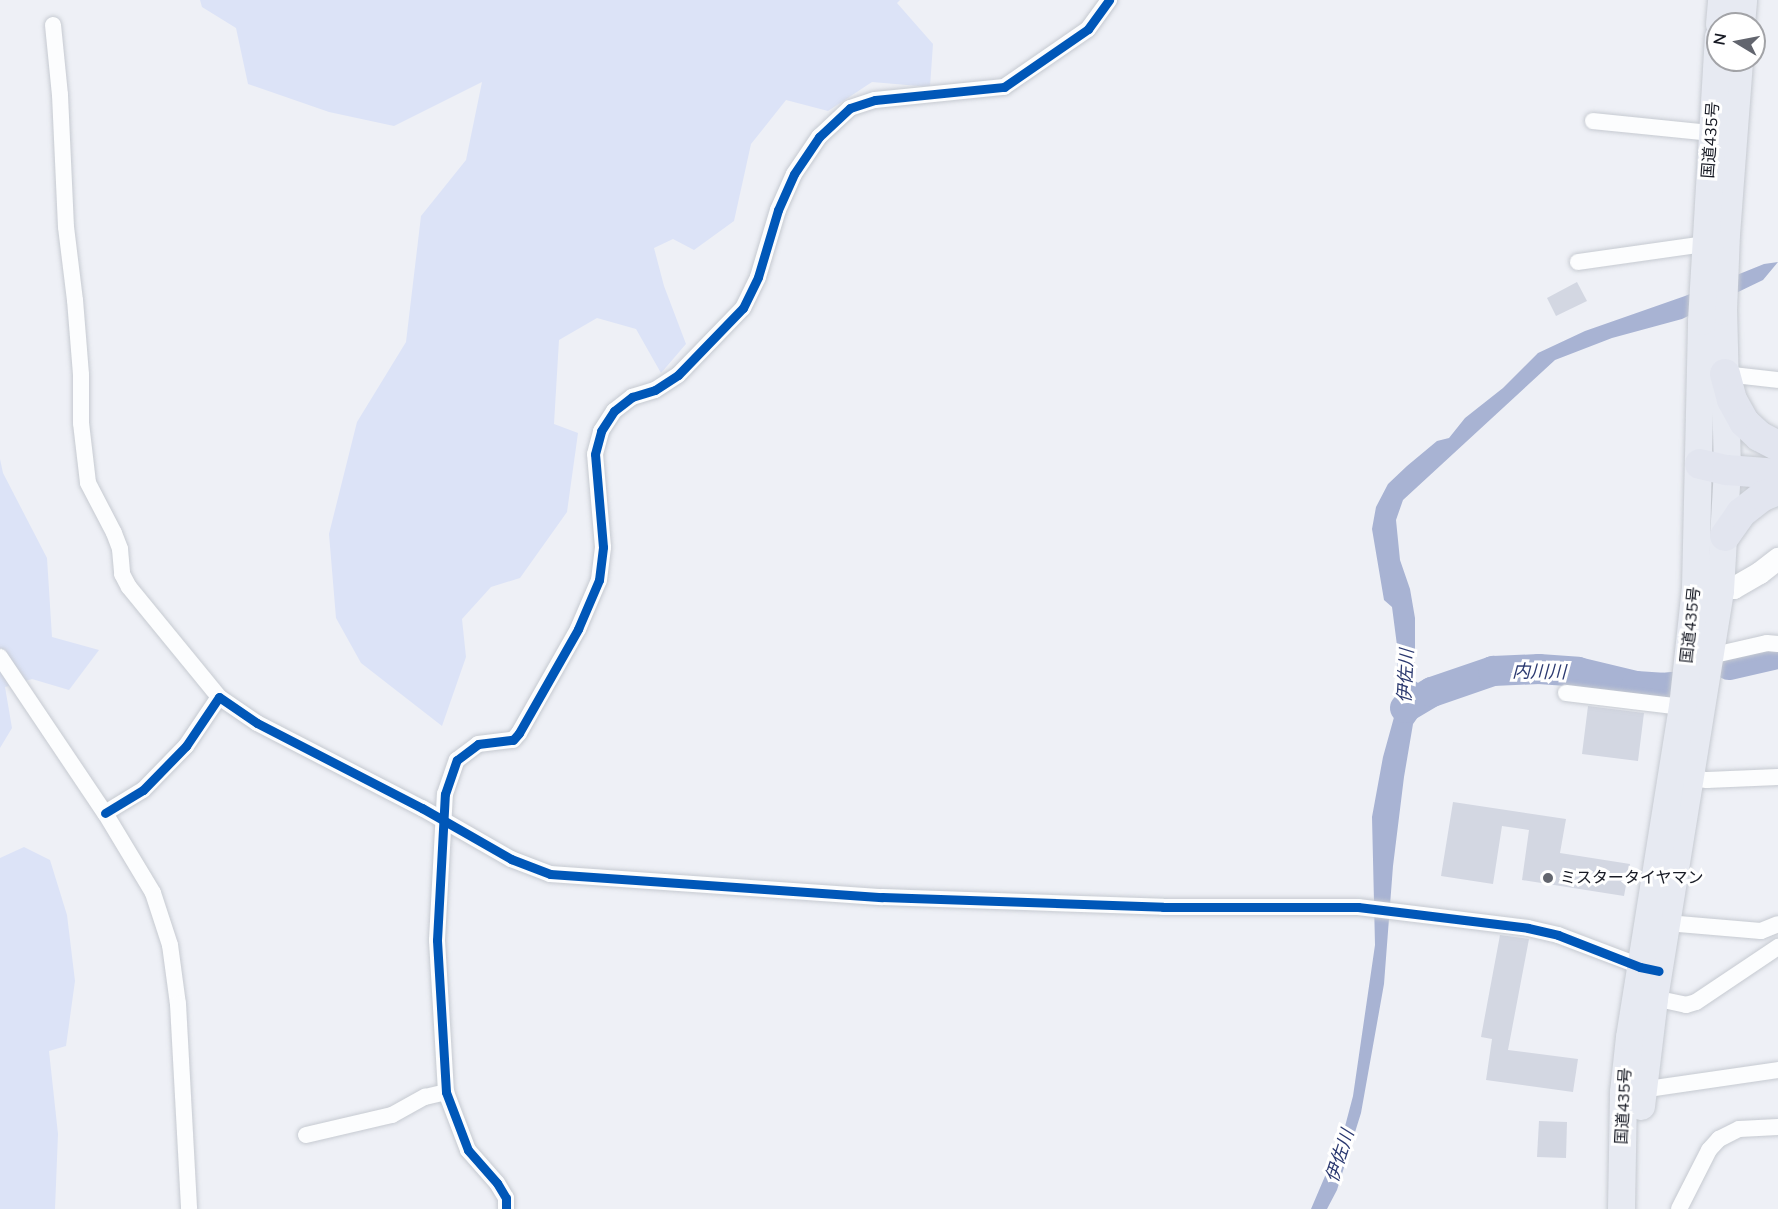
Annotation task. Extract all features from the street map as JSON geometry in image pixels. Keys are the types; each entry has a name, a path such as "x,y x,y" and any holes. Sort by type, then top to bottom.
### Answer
{"highway":[{"name":"国道435号","path":"1714,278 1705,244 1716,72"},
{"name":"国道435号","path":"1622,1209 1623,1092 1649,969 1682,707 1708,589 1725,536 1718,465 1712,316 1714,278 1738,72"},
{"name":"国道435号","path":"1640,1209 1641,1090 1654,998 1649,969 1667,923 1710,656 1708,589 1725,374 1712,316"},
{"path":"1725,374 1732,400 1744,422 1759,436 1778,446"},
{"path":"1718,465 1778,459"},
{"path":"1718,465 1778,474"},
{"path":"1725,536 1741,513 1763,496 1778,490"}],"main road":[{"path":"1708,589 1746,582 1778,559"}],"street":[{"path":"506,1209 506,1198 497,1183 468,1150 446,1092 437,940 446,794 457,760 478,744 513,740 519,733 578,629 599,580 603,547 595,454 601,431 614,411 632,397 655,390 678,375 743,308 758,277 778,210 794,174 819,137 850,108 875,100 1004,87 1088,29 1109,0"},
{"path":"53,25 60,95 66,227 75,300 81,375 81,423 88,483 114,533 120,549 122,574 129,587 219,696 257,723 422,808 510,859 550,874 882,897 1163,907 1358,907 1528,927 1558,935 1649,969"},
{"path":"1593,121 1711,134"},
{"path":"1578,262 1705,244"},
{"path":"1725,374 1778,380"},
{"path":"1710,656 1767,643 1778,644"},
{"path":"0,657 105,813 153,893 170,945 178,1004 189,1209"},
{"path":"1566,693 1682,707"},
{"path":"105,813 143,790 179,754 219,696"},
{"path":"1692,778 1707,780 1778,777"},
{"path":"1667,923 1761,931 1778,924"},
{"path":"1654,998 1686,1005 1696,1002 1778,946"},
{"path":"1641,1090 1778,1070"},
{"path":"306,1135 392,1115 424,1096 446,1092"},
{"path":"1679,1209 1709,1150 1719,1138 1739,1129 1778,1127"}],"shaded area":[{"path":"200,0 900,0 897,3 933,44 930,87 872,82 828,111 786,100 751,144 734,221 694,250 673,239 654,248 664,286 686,344 661,373 636,329 597,318 559,340 554,424 578,433 567,512 520,578 491,587 462,619 466,657 442,726 361,663 336,618 329,534 357,422 406,342 421,216 466,160 482,82 394,126 329,112 248,84 236,28 202,7"},
{"path":"0,459 3,473 47,558 52,637 99,650 69,690 32,679 5,687 12,728 0,748"},
{"path":"24,847 50,860 67,915 75,981 66,1046 49,1051 58,1134 55,1209 0,1209 0,858"}],"water":[{"name":"伊佐川","path":"1778,262 1763,280 1682,319 1612,338 1555,360 1403,500 1396,520 1400,560 1410,589 1415,618 1415,681 1426,688 1425,707 1413,724 1404,777 1393,866 1384,984 1361,1113 1337,1190 1327,1209 1311,1209 1343,1134 1353,1096 1375,945 1372,817 1383,757 1396,710 1398,653 1392,607 1384,600 1372,529 1376,507 1388,484 1437,441 1449,438 1465,418 1503,388 1538,353 1585,331 1685,296 1764,264"}],"building":[{"path":"1577,282 1587,301 1556,316 1547,298"},
{"path":"1588,706 1644,713 1638,761 1582,754"},
{"path":"1453,802 1566,819 1560,853 1630,864 1624,896 1522,880 1529,830 1502,826 1493,884 1441,876"},
{"path":"1500,935 1529,939 1508,1050 1578,1059 1573,1092 1486,1080 1492,1039 1481,1037"},
{"path":"1539,1121 1567,1122 1566,1158 1537,1157"}],"waterway":[{"name":"内川川","path":"1729,665 1778,654"},
{"name":"内川川","path":"1405,708 1432,692 1493,671 1539,669 1578,672 1636,686 1662,688 1680,686"}],"cycle path":[{"path":"506,1209 506,1198 497,1183 468,1150 446,1092 437,940 445,794 457,760 478,744 513,740 519,733 578,629 599,580 603,547 595,454 601,431 614,411 632,397 655,390 678,375 743,308 758,277 778,210 794,174 819,137 850,108 875,100 1004,87 1088,29 1109,0"},
{"path":"105,813 143,790 186,746 219,697 257,723 422,808 511,859 550,874 882,897 1163,907 1358,907 1528,928 1558,935 1640,967 1659,971"}],"place":[{"name":"ミスタータイヤマン","path":"1548,878"}]}
